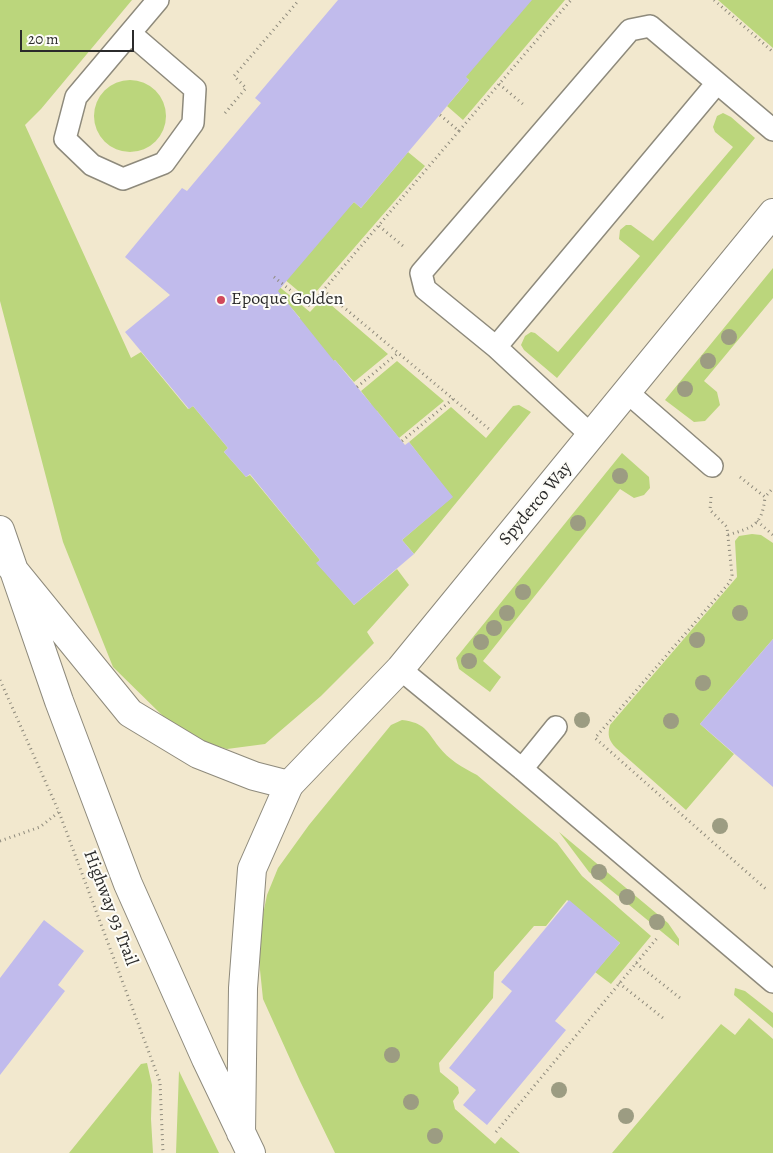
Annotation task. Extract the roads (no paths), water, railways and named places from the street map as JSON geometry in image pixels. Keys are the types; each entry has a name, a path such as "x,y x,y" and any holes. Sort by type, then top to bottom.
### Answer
{"main road":[{"name":"Spyderco Way","path":"246,1143 242,988 252,869 289,785 400,669 773,213"},
{"path":"0,530 59,701 128,884 246,1143"},
{"path":"12,568 130,713 198,754 254,776 289,785"}],"lane":[{"path":"130,33 195,90 194,123 164,163 123,178 92,165 65,139 76,97 130,33 158,0"},
{"path":"592,436 496,347 425,290 421,273 630,30 650,26 773,130"},
{"path":"496,347 717,83"},
{"path":"626,392 712,466"},
{"path":"400,669 522,769 773,982"},
{"path":"522,769 556,727"}],"place":[{"name":"Epoque Golden","path":"221,300"}]}
